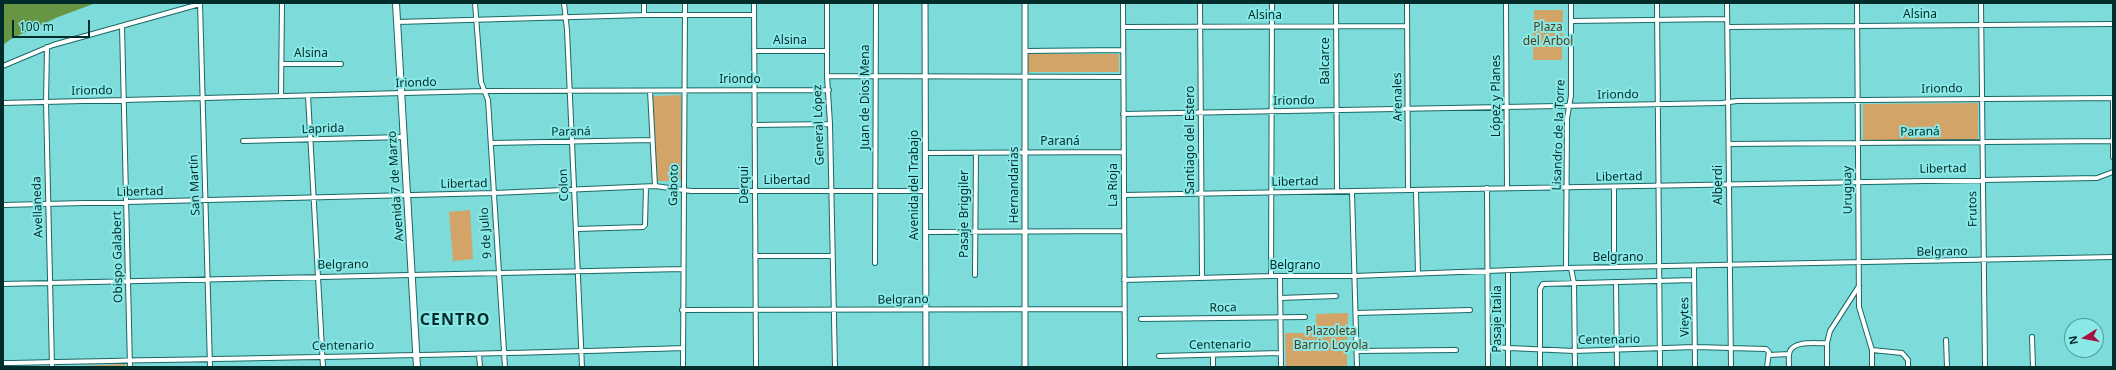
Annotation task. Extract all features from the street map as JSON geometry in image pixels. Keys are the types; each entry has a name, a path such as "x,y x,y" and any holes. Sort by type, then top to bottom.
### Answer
{"main road":[{"name":"Avenida 7 de Marzo","path":"396,3 417,367"}],"street":[{"path":"281,96 282,3"},
{"name":"9 de Julio","path":"475,3 484,91 488,100 505,367"},
{"name":"Colon","path":"564,3 570,92 582,367"},
{"path":"644,3 644,15"},
{"name":"Gaboto","path":"683,367 682,269 685,3"},
{"name":"Derqui","path":"754,3 756,367"},
{"name":"General López","path":"827,3 826,76 829,90 835,367"},
{"name":"Juan de Dios Mena","path":"875,264 876,3"},
{"name":"Avenida del Trabajo","path":"925,3 924,191 926,232 926,367"},
{"name":"Hernandarias","path":"1025,3 1026,367"},
{"name":"La Rioja","path":"1123,3 1125,367"},
{"name":"Santiago del Estero","path":"1200,3 1202,277"},
{"path":"1271,276 1272,3"},
{"name":"Balcarce","path":"1336,3 1337,191"},
{"name":"Arenales","path":"1407,3 1408,190"},
{"name":"López y Planes","path":"1506,3 1507,188"},
{"name":"Lisandro de la Torre","path":"1571,3 1570,106 1567,118 1567,188 1568,268 1574,283 1575,367"},
{"path":"1657,3 1659,187 1658,281 1660,367"},
{"name":"Alberdi","path":"1727,3 1731,367"},
{"name":"Uruguay","path":"1857,3 1857,181 1860,316 1872,350 1872,367"},
{"name":"Frutos","path":"1981,3 1985,367"},
{"path":"3,66 47,47 200,4"},
{"name":"San Martín","path":"200,4 210,367"},
{"path":"397,22 566,16 685,14 754,15"},
{"path":"1571,21 1727,19"},
{"name":"Alsina","path":"1728,27 2113,24"},
{"name":"Obispo Galabert","path":"122,26 130,367"},
{"name":"Alsina","path":"1124,27 1407,26"},
{"name":"Avellaneda","path":"47,47 46,102 52,367"},
{"path":"1025,51 1123,50"},
{"name":"Alsina","path":"754,51 826,51"},
{"name":"Alsina","path":"281,64 341,64"},
{"path":"826,76 1025,75 1123,77"},
{"name":"Iriondo","path":"3,103 484,91 570,92 829,90"},
{"path":"650,91 651,140 655,186"},
{"path":"308,96 323,367"},
{"name":"Iriondo","path":"1123,114 1982,98 2113,99"},
{"path":"2113,99 2113,157"},
{"path":"754,125 830,124"},
{"name":"Laprida","path":"243,141 404,136"},
{"name":"Paraná","path":"491,143 651,140"},
{"name":"Paraná","path":"1729,144 2112,140"},
{"name":"Paraná","path":"925,153 1124,152"},
{"name":"Pasaje Briggiler","path":"975,275 976,153"},
{"name":"Libertad","path":"1124,195 1416,191 1487,188 1614,188 1857,181 2097,178 2113,172"},
{"name":"Libertad","path":"3,205 494,193 655,186 691,191 924,191"},
{"path":"576,229 643,227 645,225 646,187"},
{"path":"1487,188 1488,367"},
{"path":"1614,188 1614,267"},
{"path":"1416,191 1418,274"},
{"path":"1352,192 1357,367"},
{"path":"926,232 1124,231"},
{"path":"755,256 832,256"},
{"name":"Belgrano","path":"1124,280 1202,277 1354,276 1568,268 1658,268 1730,265 1984,261 2113,257"},
{"name":"Vieytes","path":"1694,267 1695,367"},
{"name":"Belgrano","path":"3,284 207,278 682,269"},
{"name":"Pasaje Italia","path":"1508,270 1508,367"},
{"path":"1280,277 1281,367"},
{"path":"1540,367 1541,286 1543,284 1694,280"},
{"path":"1616,283 1617,367"},
{"path":"1827,367 1827,343 1832,326 1859,286"},
{"path":"1280,298 1336,296"},
{"name":"Belgrano","path":"682,310 1026,308 1124,309"},
{"path":"1356,313 1470,310"},
{"name":"Roca","path":"1141,319 1306,317"},
{"path":"2032,337 2033,367"},
{"path":"1946,340 1947,367"},
{"path":"1789,367 1789,351 1797,345 1827,343"},
{"name":"Centenario","path":"1488,347 1540,350 1695,348 1766,349 1768,350 1769,355"},
{"name":"Centenario","path":"3,363 210,357 504,354 682,348"},
{"path":"1357,351 1456,350"},
{"path":"1872,350 1902,353 1908,360 1908,367"},
{"name":"Centenario","path":"1159,356 1281,353"},
{"path":"479,354 480,367"},
{"path":"1767,367 1769,355 1789,354"},
{"path":"1213,355 1213,367"}],"green space":[{"name":"Plaza del Arbol","path":"1534,10 1563,10 1562,60 1533,60"},
{"path":"1028,54 1119,54 1119,72 1028,72"},
{"path":"681,95 681,181 657,181 653,96"},
{"path":"1978,103 1978,140 1863,141 1863,104"},
{"path":"470,210 473,259 453,261 449,212"},
{"name":"Plazoleta Barrio Loyola","path":"1348,313 1347,367 1286,367 1285,333 1316,333 1316,314"},
{"path":"125,364 125,367 57,367"}],"shaded area":[{"path":"3,3 96,3 58,17 11,39 3,45"}],"district":[{"name":"CENTRO","path":"455,320"}]}
